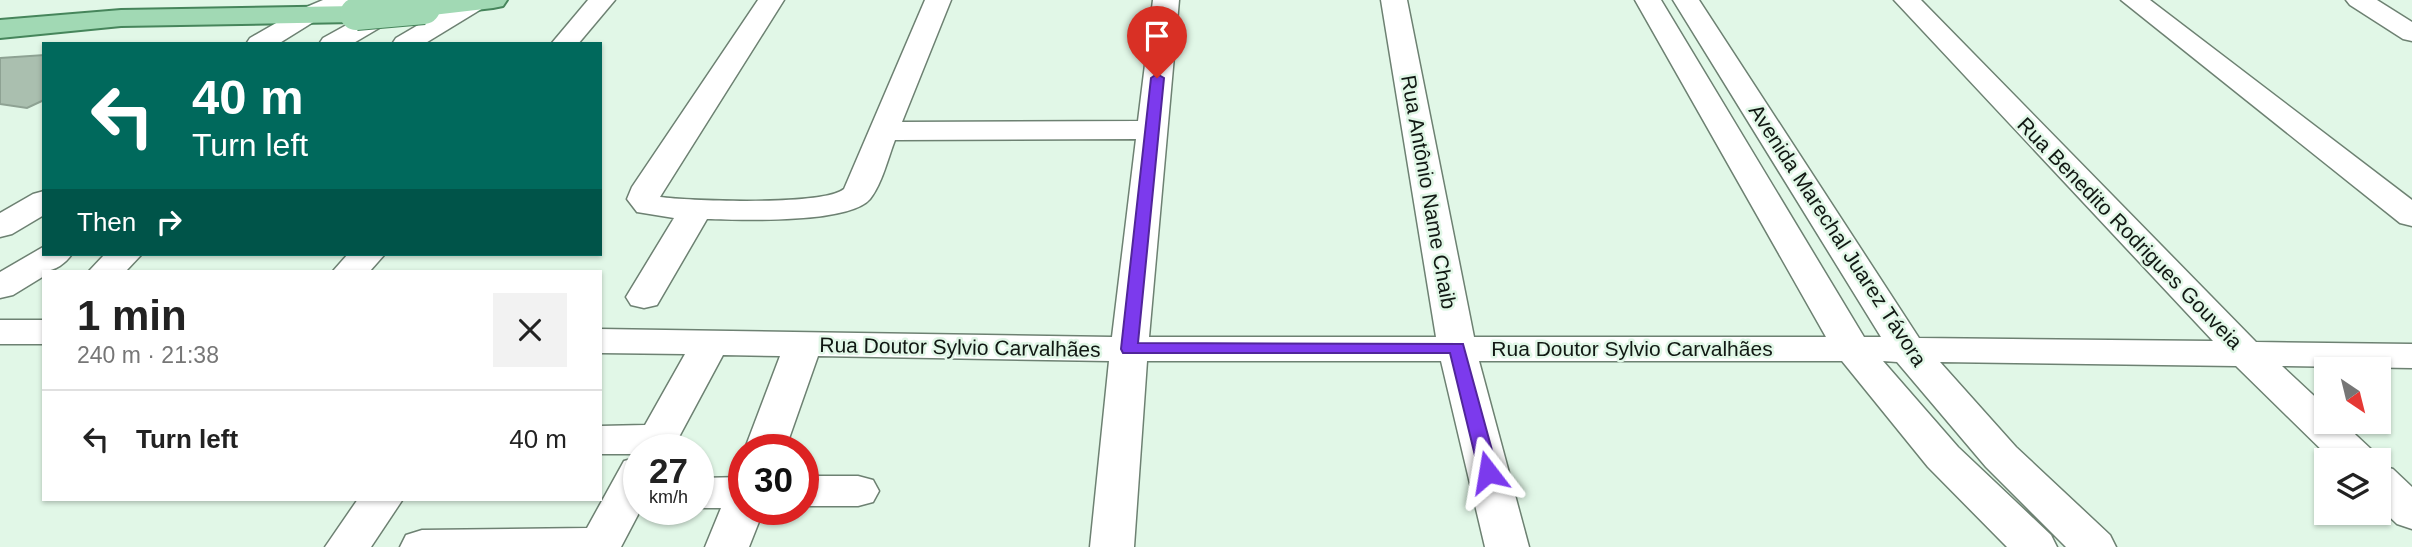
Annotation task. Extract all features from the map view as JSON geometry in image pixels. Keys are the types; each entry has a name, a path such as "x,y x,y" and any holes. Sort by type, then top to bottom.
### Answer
{"main road":[{"path":"0,18 18,0"},
{"path":"0,18 52,3 220,16 316,8 482,1"},
{"path":"0,29 107,8"}],"street":[{"path":"566,42 602,0"},
{"path":"771,0 648,187 643,199 653,207 807,208 848,202 858,193 938,0"},
{"path":"1112,547 1129,349 1166,0"},
{"name":"Rua Antônio Name Chaib","path":"1394,0 1457,348 1507,547"},
{"name":"Avenida Marechal Juarez Távora","path":"1648,0 1852,349 1943,457 2035,547"},
{"name":"Avenida Marechal Juarez Távora","path":"1686,0 1907,349 2001,457 2094,547"},
{"name":"Rua Benedito Rodrigues Gouveia","path":"1908,0 2246,354 2344,448"},
{"path":"2134,0 2412,216"},
{"path":"2358,0 2412,33"},
{"path":"409,42 482,1"},
{"path":"336,42 417,4"},
{"path":"262,42 316,8"},
{"path":"885,131 1152,130"},
{"path":"0,200 42,177"},
{"path":"0,227 42,202"},
{"path":"644,297 697,208"},
{"path":"0,260 42,235"},
{"path":"0,287 52,256"},
{"path":"107,270 123,256"},
{"path":"351,270 366,256"},
{"path":"0,332 42,330"},
{"name":"Rua Doutor Sylvio Carvalhães","path":"602,341 1129,349 1907,349 2412,356"},
{"path":"661,434 710,344"},
{"path":"770,434 803,345"},
{"path":"602,441 623,456"},
{"path":"819,491 858,491"},
{"path":"2391,493 2412,513"},
{"path":"347,547 380,501"},
{"path":"422,547 599,546 623,504"},
{"path":"727,547 736,525"}],"building":[{"path":"42,55 42,101 27,108 0,104 0,58"}],"route":[{"path":"1157,78 1129,349 1457,348 1488,472"}]}
